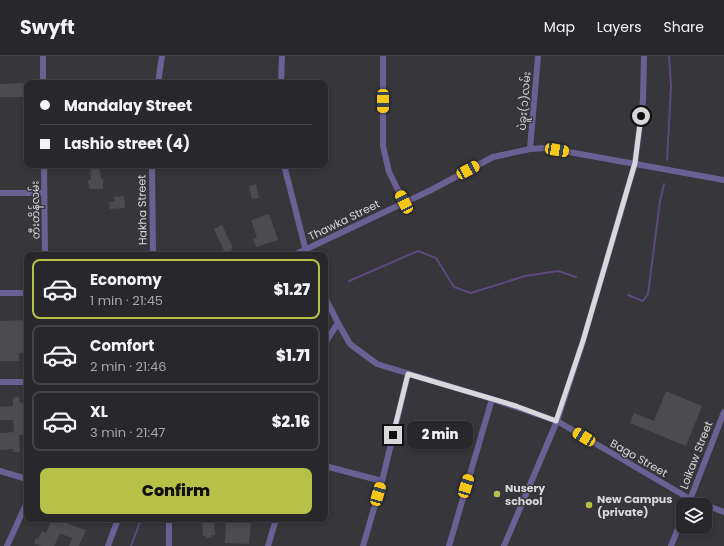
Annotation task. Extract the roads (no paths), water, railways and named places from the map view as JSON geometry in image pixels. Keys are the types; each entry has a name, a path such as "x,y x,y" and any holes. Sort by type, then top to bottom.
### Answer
{"street":[{"path":"43,56 43,80"},
{"path":"158,80 162,56"},
{"path":"282,56 282,80"},
{"path":"383,56 383,146 389,172 404,202"},
{"name":"ပဲခူး(၁)လမ်း","path":"530,149 538,56"},
{"path":"504,546 556,421 583,341 635,163 643,100 644,56"},
{"name":"Thawka Street","path":"306,252 404,202 431,190 493,157 530,149 546,148 724,180"},
{"name":"တီးတိန်လမ်း","path":"44,168 45,252"},
{"name":"Hakha Street","path":"152,168 152,252"},
{"path":"285,168 306,252"},
{"path":"0,193 44,193"},
{"path":"0,293 24,293"},
{"name":"Bago Street","path":"328,303 350,344 377,364 492,399 556,421 682,498"},
{"path":"328,338 338,323"},
{"path":"363,546 382,481 408,374"},
{"path":"0,382 24,382"},
{"path":"449,546 492,399"},
{"name":"Loikaw Street","path":"691,498 724,412"},
{"path":"328,467 382,481"},
{"path":"0,471 24,478"},
{"path":"7,546 24,509"},
{"name":"Bago Street","path":"712,509 724,512"},
{"path":"108,546 117,522"},
{"path":"169,522 169,546"},
{"path":"268,546 275,522"},
{"path":"671,546 676,534"}],"waterway":[{"path":"667,160 671,86 669,56"},
{"path":"628,295 643,301 648,294 660,201 664,184"},
{"path":"349,281 418,251 436,258 454,287 471,293 525,276 558,271 576,277"},
{"path":"131,546 140,522"}],"place":[{"name":"Nusery school","path":"497,494"},
{"name":"New Campus (private)","path":"589,505"}]}
